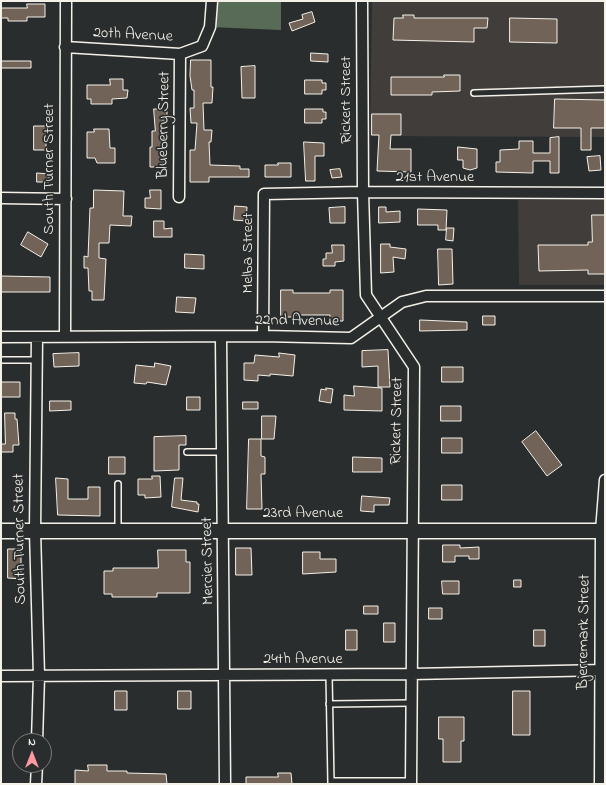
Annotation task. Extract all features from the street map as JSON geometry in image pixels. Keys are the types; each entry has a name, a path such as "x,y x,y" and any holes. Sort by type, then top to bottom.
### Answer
{"street":[{"name":"South Turner Street","path":"65,337 66,1"},
{"name":"20th Avenue","path":"65,47 180,54 202,46 210,27 212,1"},
{"name":"Rickert Street","path":"362,1 363,192 366,295 379,317 414,367 412,531 412,782"},
{"name":"Blueberry Street","path":"179,197 180,54"},
{"name":"21st Avenue","path":"264,194 363,192 605,193"},
{"name":"Melba Street","path":"263,336 264,194"},
{"path":"1,198 66,199"},
{"name":"22nd Avenue","path":"1,337 263,336 351,338 402,302 426,296 605,296"},
{"name":"South Turner Street","path":"37,337 34,531 39,676 37,733"},
{"name":"Mercier Street","path":"221,337 225,784"},
{"name":"Bjerremark Street","path":"600,784 605,480"},
{"name":"23rd Avenue","path":"1,531 603,531"},
{"name":"24th Avenue","path":"1,676 329,675 602,670"},
{"path":"36,784 37,773"}],"lane":[{"path":"474,93 605,89"},
{"path":"1,360 36,360"},
{"path":"187,452 222,452"},
{"path":"118,484 118,531"},
{"path":"329,675 331,783 412,782"},
{"path":"329,704 412,703"}],"shaded area":[{"path":"372,1 605,1 605,137 370,136"},
{"path":"605,199 605,285 519,285 518,200"}],"green space":[{"path":"212,1 281,1 281,30 210,27"}],"building":[{"path":"27,4 45,4 45,17 27,17 27,21 8,21 8,18 1,18 1,8 27,8"},
{"path":"312,12 315,22 292,31 289,23 303,19 302,15"},
{"path":"403,15 414,15 414,18 488,18 487,28 474,28 474,42 393,40 394,18 403,18"},
{"path":"510,18 557,19 557,43 510,42"},
{"path":"311,53 328,54 328,62 311,61"},
{"path":"191,60 211,60 211,87 213,87 212,103 203,103 204,130 212,130 211,142 209,142 210,165 240,166 240,169 249,169 249,177 209,177 209,182 190,182 190,150 195,150 197,123 191,123 190,108 194,108 194,90 192,90 190,76"},
{"path":"1,61 31,61 31,68 1,68"},
{"path":"255,66 255,98 242,98 241,67"},
{"path":"444,75 460,75 460,91 432,92 432,95 391,95 391,77 444,77"},
{"path":"110,79 123,79 123,90 128,90 127,98 112,99 112,104 91,104 91,99 87,99 87,85 110,85"},
{"path":"305,80 322,80 322,83 326,83 326,90 322,90 322,94 305,94"},
{"path":"555,99 605,100 605,128 591,128 591,150 581,150 581,128 554,128"},
{"path":"154,109 167,109 167,121 162,121 164,167 150,167 152,131 155,131"},
{"path":"305,109 323,109 323,112 326,112 326,119 322,119 322,123 305,123"},
{"path":"372,114 401,114 401,135 391,135 390,149 411,149 411,172 377,171 379,135 372,135"},
{"path":"34,126 46,126 46,150 34,150"},
{"path":"94,129 109,129 110,148 115,148 115,163 97,163 95,158 87,158 87,132 94,132"},
{"path":"559,137 559,173 550,173 550,161 533,161 533,173 496,172 496,162 500,162 500,150 519,149 519,141 533,141 533,153 550,153 550,138"},
{"path":"304,142 324,143 324,156 315,156 315,181 306,181"},
{"path":"458,147 477,149 477,168 470,170 463,168 463,160 458,160"},
{"path":"600,156 601,170 589,171 587,157"},
{"path":"278,163 291,163 291,177 265,177 265,165 278,165"},
{"path":"340,169 342,177 332,178 330,170"},
{"path":"37,173 49,174 49,182 37,182"},
{"path":"94,190 124,191 123,216 132,216 131,226 110,225 109,243 99,243 99,258 106,259 104,300 92,300 92,291 89,291 88,268 84,268 84,256 88,257 90,208 93,208"},
{"path":"150,190 161,190 161,209 145,208 145,198 150,198"},
{"path":"235,206 247,207 246,221 234,220"},
{"path":"345,207 345,223 330,223 329,208"},
{"path":"379,207 386,207 386,212 400,211 400,222 379,223"},
{"path":"418,209 447,210 446,230 438,230 438,225 418,225"},
{"path":"592,215 605,215 605,274 588,274 588,270 539,271 538,245 588,245 588,242 592,242"},
{"path":"154,221 164,221 164,229 172,228 172,237 154,237"},
{"path":"447,228 454,228 453,241 446,240"},
{"path":"28,232 48,244 41,257 21,245"},
{"path":"381,244 390,244 390,247 406,249 405,259 393,257 394,272 381,273"},
{"path":"332,245 344,245 344,261 335,262 335,266 323,266 323,259 326,259 326,253 332,253"},
{"path":"438,249 452,249 453,284 439,285"},
{"path":"185,254 204,255 204,269 185,268"},
{"path":"1,276 50,277 50,292 1,292"},
{"path":"281,290 293,290 293,293 330,293 330,290 343,290 343,321 330,321 330,315 293,315 293,317 281,317"},
{"path":"177,297 196,298 194,313 176,312"},
{"path":"483,316 495,316 495,325 483,325"},
{"path":"420,320 467,322 467,330 420,331"},
{"path":"388,350 390,387 378,387 378,366 362,367 362,351"},
{"path":"79,353 79,366 54,367 53,354"},
{"path":"279,353 295,355 293,376 270,374 270,376 258,375 258,381 244,380 244,363 254,363 255,355 279,357"},
{"path":"155,363 171,366 166,385 147,382 146,384 134,383 136,365 154,367"},
{"path":"442,367 463,367 463,382 442,382"},
{"path":"1,382 20,382 20,397 1,397"},
{"path":"354,386 382,388 382,411 344,410 344,395 354,396"},
{"path":"326,388 333,389 331,403 319,401 321,389 326,390"},
{"path":"187,397 200,397 200,410 187,410"},
{"path":"50,401 71,401 71,410 50,411"},
{"path":"243,402 258,402 258,409 243,409"},
{"path":"441,406 461,406 461,421 441,421"},
{"path":"5,413 15,413 15,419 17,419 19,445 13,445 13,452 1,452 1,444 5,444"},
{"path":"262,416 276,416 274,439 262,439"},
{"path":"536,431 562,465 547,476 522,442"},
{"path":"186,436 186,445 179,445 179,470 154,471 154,437"},
{"path":"442,438 462,438 462,453 442,453"},
{"path":"249,439 261,439 261,456 265,457 265,474 261,474 262,509 247,509"},
{"path":"109,457 125,457 125,474 109,474"},
{"path":"353,457 382,458 382,472 353,472"},
{"path":"152,476 160,476 161,497 145,498 145,495 138,495 138,479 152,479"},
{"path":"56,478 68,479 68,499 88,499 88,487 100,487 100,516 58,515"},
{"path":"175,478 183,478 181,500 197,502 197,504 199,504 198,512 172,507"},
{"path":"442,485 462,485 462,500 442,500"},
{"path":"362,496 390,498 389,505 374,505 374,512 361,511"},
{"path":"443,545 460,545 460,548 479,547 479,559 469,559 469,556 455,556 455,562 443,562"},
{"path":"236,548 251,548 252,575 236,575"},
{"path":"8,549 21,549 21,579 8,578"},
{"path":"158,550 186,550 186,562 190,562 190,593 157,593 157,597 112,597 112,594 104,594 104,571 113,571 113,568 158,568"},
{"path":"303,552 320,552 320,559 336,559 336,572 303,574"},
{"path":"514,580 521,580 521,587 514,587"},
{"path":"442,581 459,581 459,594 443,594"},
{"path":"364,606 378,606 378,614 364,614"},
{"path":"429,608 442,608 442,619 429,619"},
{"path":"384,623 395,623 395,642 384,642"},
{"path":"346,630 357,630 357,650 346,650"},
{"path":"534,630 545,630 545,646 534,646"},
{"path":"115,691 127,691 127,710 115,710"},
{"path":"178,691 191,691 191,709 178,709"},
{"path":"513,691 530,691 530,735 513,735"},
{"path":"439,717 464,717 464,741 461,741 461,762 443,762 443,739 439,739"},
{"path":"88,765 107,765 107,771 166,774 167,784 75,784 75,770 88,771"},
{"path":"278,773 291,773 292,784 246,784 246,777 278,777"}]}
